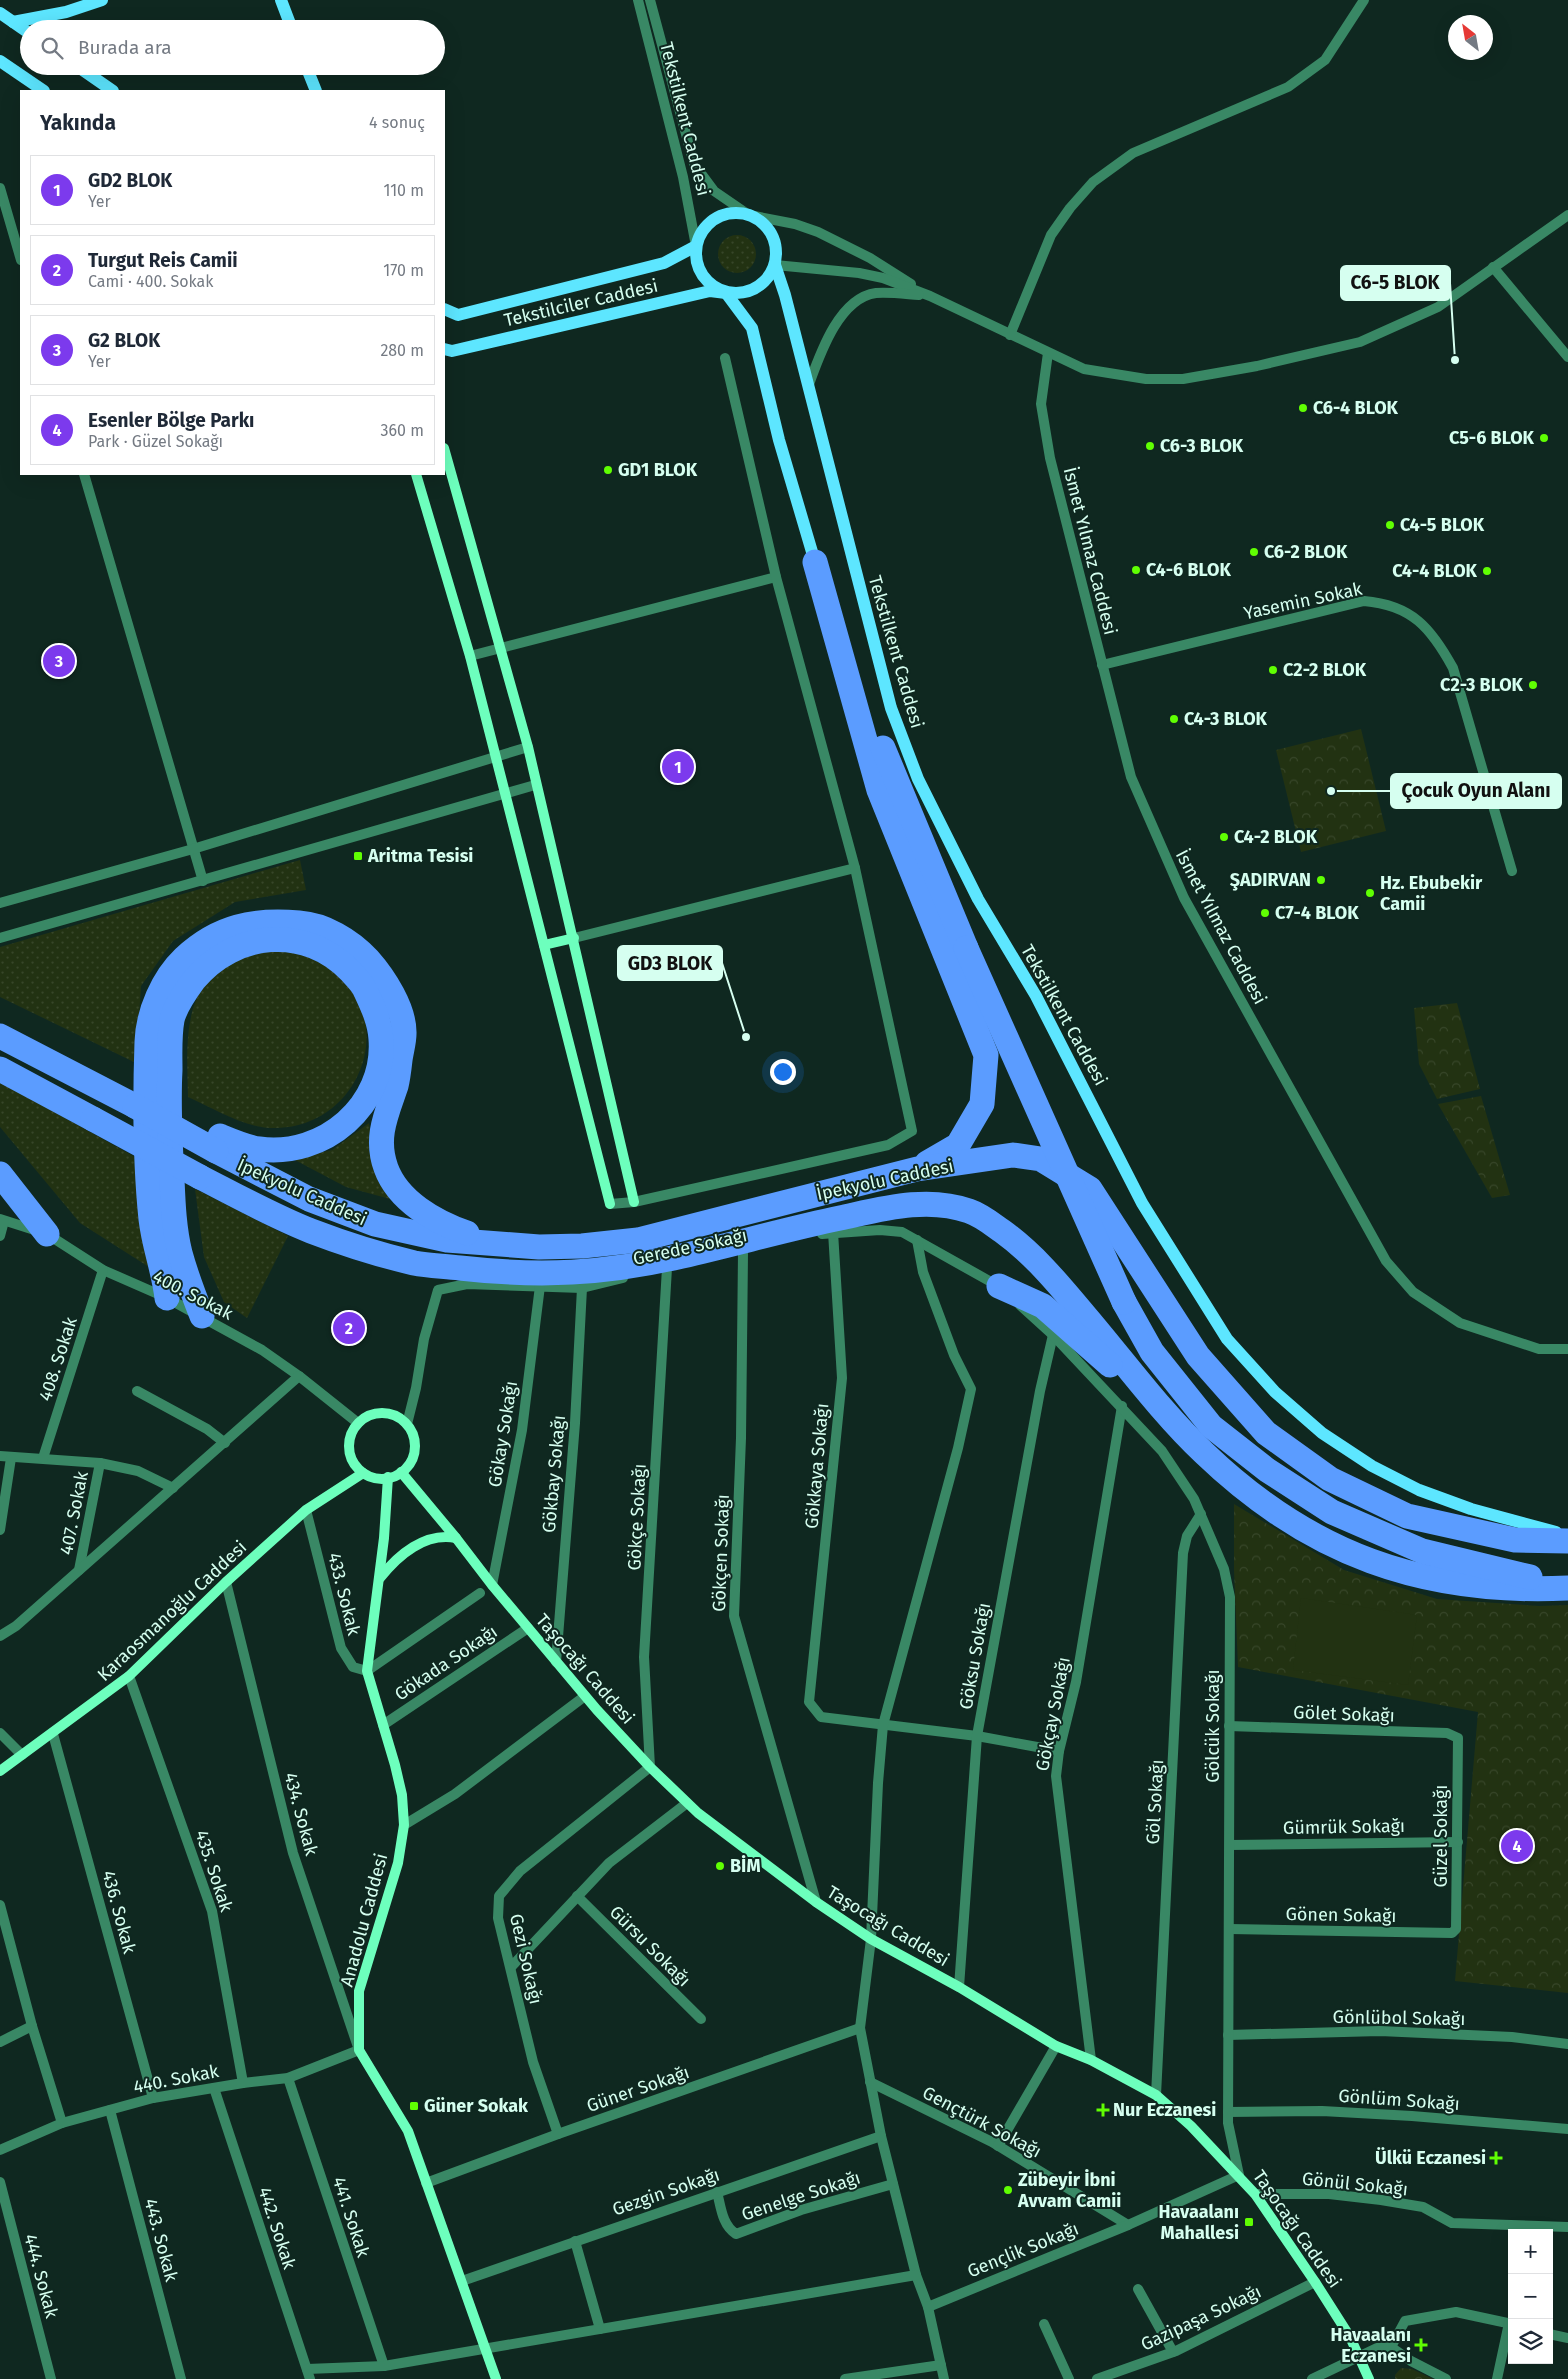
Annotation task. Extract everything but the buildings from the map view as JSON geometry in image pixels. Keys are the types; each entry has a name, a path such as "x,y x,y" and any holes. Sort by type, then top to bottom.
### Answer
{"highway":[{"path":"816,562 895,782 966,948 1124,1302 1152,1352 1210,1426 1267,1470 1324,1507 1422,1551 1507,1573 1568,1583"},
{"path":"816,562 879,790 986,1055 982,1104 958,1145 917,1169"},
{"path":"167,1298 165,1278 151,1221 146,1084 148,1033 154,1006 176,966 194,948 217,935 246,923 278,921 312,924 337,935 359,950 381,974 396,1001 404,1032 396,1085 382,1128 381,1148 387,1170 400,1191 422,1211 441,1222 497,1244"},
{"path":"0,1036 135,1106 170,1114 218,1144 259,1149 281,1149 310,1144 334,1132 352,1118 365,1103 376,1081 381,1061 382,1038 376,1013 364,988 329,953 308,944 257,940 223,954 201,972 185,992 172,1019 168,1095 174,1214 180,1252 202,1316"},
{"name":"İpekyolu Caddesi","path":"0,1068 259,1208 310,1231 418,1264 492,1272 556,1274 609,1270 673,1258 796,1227 899,1205 947,1206 972,1212 1026,1248 1064,1290 1160,1405 1202,1451 1242,1488 1292,1524 1344,1552 1372,1562 1461,1584 1523,1589 1568,1588"},
{"name":"İpekyolu Caddesi","path":"218,1144 309,1199 375,1224 447,1240 539,1247 582,1246 638,1240 917,1169 1013,1155 1041,1159 1090,1189 1198,1356 1266,1433 1330,1479 1407,1516 1515,1540 1568,1541"},
{"path":"0,1174 47,1234"},
{"path":"999,1286 1042,1306 1160,1405"}],"main road":[{"path":"24,20 66,12 102,0"},
{"path":"281,0 289,20"},
{"path":"0,13 20,27"},
{"path":"13,22 20,21"},
{"path":"0,61 20,75"},
{"path":"21,75 43,90"},
{"path":"89,75 112,90"},
{"path":"310,75 316,90"},
{"name":"Tekstilkent Caddesi","path":"816,562 780,440 752,328 726,293 715,288 699,270 696,246 700,235 706,225 716,218 727,214 739,212 761,221 770,230 775,241 777,253 775,265 890,708 918,780 978,898 1036,996 1142,1203 1227,1340 1275,1392 1331,1439 1372,1466 1419,1490 1471,1509 1568,1535"},
{"name":"Tekstilciler Caddesi","path":"445,309 458,315 664,263 696,246"},
{"path":"726,293 739,294 756,288 770,276 775,265"},
{"name":"Tekstilciler Caddesi","path":"445,349 452,351 710,291 726,293"},
{"path":"445,452 528,747 535,785 574,938 634,1202"},
{"path":"416,475 470,656 610,1204"},
{"path":"544,945 574,938"},
{"path":"383,1413 394,1415 407,1424 414,1440 414,1452 410,1462 401,1472 388,1478 373,1477 363,1473 351,1456 349,1446 350,1436 358,1424 372,1414 383,1413"},
{"name":"Taşocağı Caddesi","path":"401,1472 556,1662 650,1767 698,1814 816,1902 871,1939 958,1987 1056,2046 1091,2060 1156,2095 1191,2126 1255,2194 1315,2282 1360,2356 1369,2379"},
{"name":"Karaosmanoğlu Caddesi","path":"0,1771 53,1734 129,1676 226,1582 306,1510 363,1473"},
{"name":"Anadolu Caddesi","path":"359,2050 358,1991 398,1863 404,1825 402,1795 367,1671 379,1578 388,1478"},
{"path":"379,1578 394,1559 411,1548 446,1536 456,1538"},
{"path":"359,2050 408,2131 496,2379"}],"street":[{"name":"Tekstilkent Caddesi","path":"638,0 683,177 696,246"},
{"name":"Tekstilkent Caddesi","path":"650,0 694,164 714,191 749,215"},
{"path":"1010,335 1051,235 1070,208 1093,182 1133,153 1288,87 1325,60 1364,0"},
{"path":"0,188 20,257"},
{"path":"749,215 794,224 818,232 870,258 930,296"},
{"path":"775,265 859,273 882,278 930,296 1084,369 1146,379 1183,379 1257,366 1360,342 1438,307 1568,215"},
{"path":"1493,267 1568,357"},
{"path":"808,387 826,339 850,306 874,293 930,296"},
{"name":"İsmet Yılmaz Caddesi","path":"1048,353 1041,404 1050,458 1131,778 1184,898 1386,1261 1413,1292 1460,1323 1539,1349 1568,1349"},
{"path":"610,1204 634,1202 888,1145 912,1131 855,868 776,577 725,358"},
{"path":"84,475 203,881"},
{"path":"470,656 776,577"},
{"name":"Yasemin Sokak","path":"1102,665 1364,601 1385,603 1410,614 1438,640 1453,668 1512,871"},
{"path":"0,903 194,849 528,747"},
{"path":"0,938 203,881 505,792 535,785"},
{"path":"574,938 855,868"},
{"path":"0,1236 2,1220"},
{"name":"400. Sokak","path":"2,1220 47,1234 103,1270 167,1298 262,1350 299,1376 358,1424"},
{"path":"815,1236 833,1232 902,1232 999,1286 1054,1336"},
{"name":"Gökkaya Sokağı","path":"833,1232 842,1378 809,1702 821,1716 883,1725"},
{"path":"917,1240 923,1272 954,1355 971,1389 958,1448 883,1725 878,1784 871,1939 860,2028 881,2136 916,2275 928,2307 944,2379"},
{"name":"Gerede Sokağı","path":"407,1424 416,1388 424,1339 438,1290 467,1284 582,1288 747,1252"},
{"name":"Gökçen Sokağı","path":"747,1252 734,1616 816,1902"},
{"name":"Gökçe Sokağı","path":"650,1767 644,1657 667,1268"},
{"name":"408. Sokak","path":"43,1458 103,1270"},
{"name":"Gökay Sokağı","path":"492,1585 522,1430 540,1286"},
{"name":"Gökbay Sokağı","path":"556,1662 575,1423 582,1288"},
{"name":"Gölcük Sokağı","path":"1054,1336 1122,1406 1162,1451 1194,1499 1224,1569 1230,1597 1228,2123 1239,2175"},
{"name":"Göksu Sokağı","path":"958,1987 977,1736 1038,1400 1054,1336"},
{"path":"0,1636 16,1626 172,1488 226,1443 299,1376"},
{"path":"137,1391 207,1429 226,1443"},
{"name":"Gökçay Sokağı","path":"1091,2060 1056,1776 1059,1751 1076,1682 1122,1406"},
{"path":"0,1456 100,1463 138,1472 172,1488"},
{"path":"0,1530 11,1458"},
{"name":"407. Sokak","path":"79,1570 100,1463"},
{"name":"433. Sokak","path":"306,1510 340,1648 353,1667 367,1671"},
{"name":"Göl Sokağı","path":"1156,2095 1183,1554 1187,1536 1200,1514"},
{"name":"434. Sokak","path":"226,1582 293,1853 359,2050"},
{"path":"367,1671 480,1592"},
{"name":"Gökada Sokağı","path":"383,1725 528,1628"},
{"name":"435. Sokak","path":"129,1676 212,1911 243,2083"},
{"path":"404,1825 455,1794 586,1696"},
{"path":"883,1725 977,1736 1059,1751"},
{"name":"Gölet Sokağı","path":"1229,1726 1447,1733 1458,1738"},
{"path":"0,1733 22,1755"},
{"name":"436. Sokak","path":"53,1734 153,2098"},
{"name":"Güzel Sokağı","path":"1452,1933 1456,1929 1458,1738"},
{"name":"Gezi Sokağı","path":"558,2134 533,2062 498,1918 499,1896 520,1871 650,1767"},
{"path":"511,1967 609,1863 686,1803"},
{"name":"Gümrük Sokağı","path":"1230,1845 1458,1842"},
{"name":"Gürsu Sokağı","path":"577,1896 701,2019"},
{"path":"0,1905 2,1920 32,2026 62,2123"},
{"name":"Gönen Sokağı","path":"1230,1929 1452,1933"},
{"path":"0,2042 32,2026"},
{"name":"Güner Sokağı","path":"426,2182 860,2028"},
{"name":"Gönlübol Sokağı","path":"1228,2036 1380,2032 1512,2037 1568,2044"},
{"path":"998,2146 1056,2046"},
{"name":"440. Sokak","path":"0,2150 62,2123 153,2098 243,2083 288,2078 359,2050"},
{"name":"441. Sokak","path":"288,2078 384,2366"},
{"name":"Gençtürk Sokağı","path":"870,2082 998,2146 1128,2225"},
{"name":"442. Sokak","path":"214,2088 308,2374"},
{"name":"443. Sokak","path":"110,2110 181,2379"},
{"name":"Gönlüm Sokağı","path":"1228,2112 1322,2111 1412,2116 1568,2129"},
{"name":"Gezgin Sokağı","path":"462,2281 881,2136"},
{"name":"Gençlik Sokağı","path":"928,2307 1128,2225 1239,2175"},
{"name":"444. Sokak","path":"0,2182 51,2379"},
{"name":"Genelge Sokağı","path":"717,2192 725,2222 729,2229 736,2234 800,2210 894,2184"},
{"name":"Gönül Sokağı","path":"1255,2194 1329,2194 1381,2200 1423,2207 1452,2223 1568,2227"},
{"path":"575,2241 600,2330"},
{"path":"308,2374 384,2366 916,2275"},
{"name":"Gazipaşa Sokağı","path":"1098,2379 1173,2352 1315,2282"},
{"path":"1138,2290 1173,2352"},
{"path":"1391,2347 1405,2321 1456,2312 1508,2323"},
{"path":"1044,2324 1069,2379"},
{"path":"1497,2379 1508,2332"},
{"path":"1553,2335 1568,2338"},
{"path":"1312,2379 1377,2348 1391,2347 1411,2361 1446,2379"},
{"path":"845,2379 941,2365"}],"green space":[{"path":"737,235 744,236 750,241 755,247 755,261 750,267 744,272 737,273 730,272 724,267 719,261 718,254 719,247 724,241 730,236"},
{"path":"1361,729 1386,831 1301,852 1276,750"},
{"path":"300,860 306,890 235,902 173,941 141,986 136,1063 0,997 0,947"},
{"path":"265,949 301,950 316,957 335,970 354,992 364,1017 366,1043 361,1069 348,1092 329,1110 305,1123 276,1128 242,1122 188,1097 188,1037 196,1001 205,984 218,970 239,956"},
{"path":"1457,1003 1480,1089 1437,1099 1419,1064 1414,1008"},
{"path":"0,1082 135,1157 152,1269 80,1223 0,1127"},
{"path":"1481,1096 1510,1195 1492,1198 1438,1104"},
{"path":"369,1123 375,1164 401,1202 346,1187 293,1159 332,1150"},
{"path":"195,1189 288,1236 247,1318 224,1302 204,1257"},
{"path":"1234,1504 1344,1570 1437,1599 1539,1606 1568,1605 1568,1993 1455,1981 1478,1712 1238,1667 1234,1570"},
{"path":"1301,1598 1417,1615 1408,1685 1293,1670"},
{"path":"1401,2368 1412,2369 1433,2379 1395,2379 1395,2375"}],"place":[{"name":"C6-5 BLOK","path":"1455,360"},
{"name":"C6-4 BLOK","path":"1303,408"},
{"name":"C5-6 BLOK","path":"1544,438"},
{"name":"C6-3 BLOK","path":"1150,446"},
{"name":"GD1 BLOK","path":"608,470"},
{"name":"C4-5 BLOK","path":"1390,525"},
{"name":"C6-2 BLOK","path":"1254,552"},
{"name":"C4-6 BLOK","path":"1136,570"},
{"name":"C4-4 BLOK","path":"1487,571"},
{"name":"G2 BLOK","path":"59,661"},
{"name":"C2-2 BLOK","path":"1273,670"},
{"name":"C2-3 BLOK","path":"1533,685"},
{"name":"C4-3 BLOK","path":"1174,719"},
{"name":"GD2 BLOK","path":"678,767"},
{"name":"Çocuk Oyun Alanı","path":"1331,791"},
{"name":"C4-2 BLOK","path":"1224,837"},
{"name":"Aritma Tesisi","path":"358,856"},
{"name":"ŞADIRVAN","path":"1321,880"},
{"name":"Hz. Ebubekir Camii","path":"1370,893"},
{"name":"C7-4 BLOK","path":"1265,913"},
{"name":"GD3 BLOK","path":"746,1037"},
{"name":"Turgut Reis Camii","path":"349,1328"},
{"name":"Esenler Bölge Parkı","path":"1517,1846"},
{"name":"BİM","path":"720,1866"},
{"name":"Güner Sokak","path":"414,2106"},
{"name":"Nur Eczanesi","path":"1103,2110"},
{"name":"Ülkü Eczanesi","path":"1496,2158"},
{"name":"Zübeyir İbni Avvam Camii","path":"1008,2190"},
{"name":"Havaalanı Mahallesi","path":"1249,2222"},
{"name":"Havaalanı Eczanesi","path":"1421,2345"}]}
